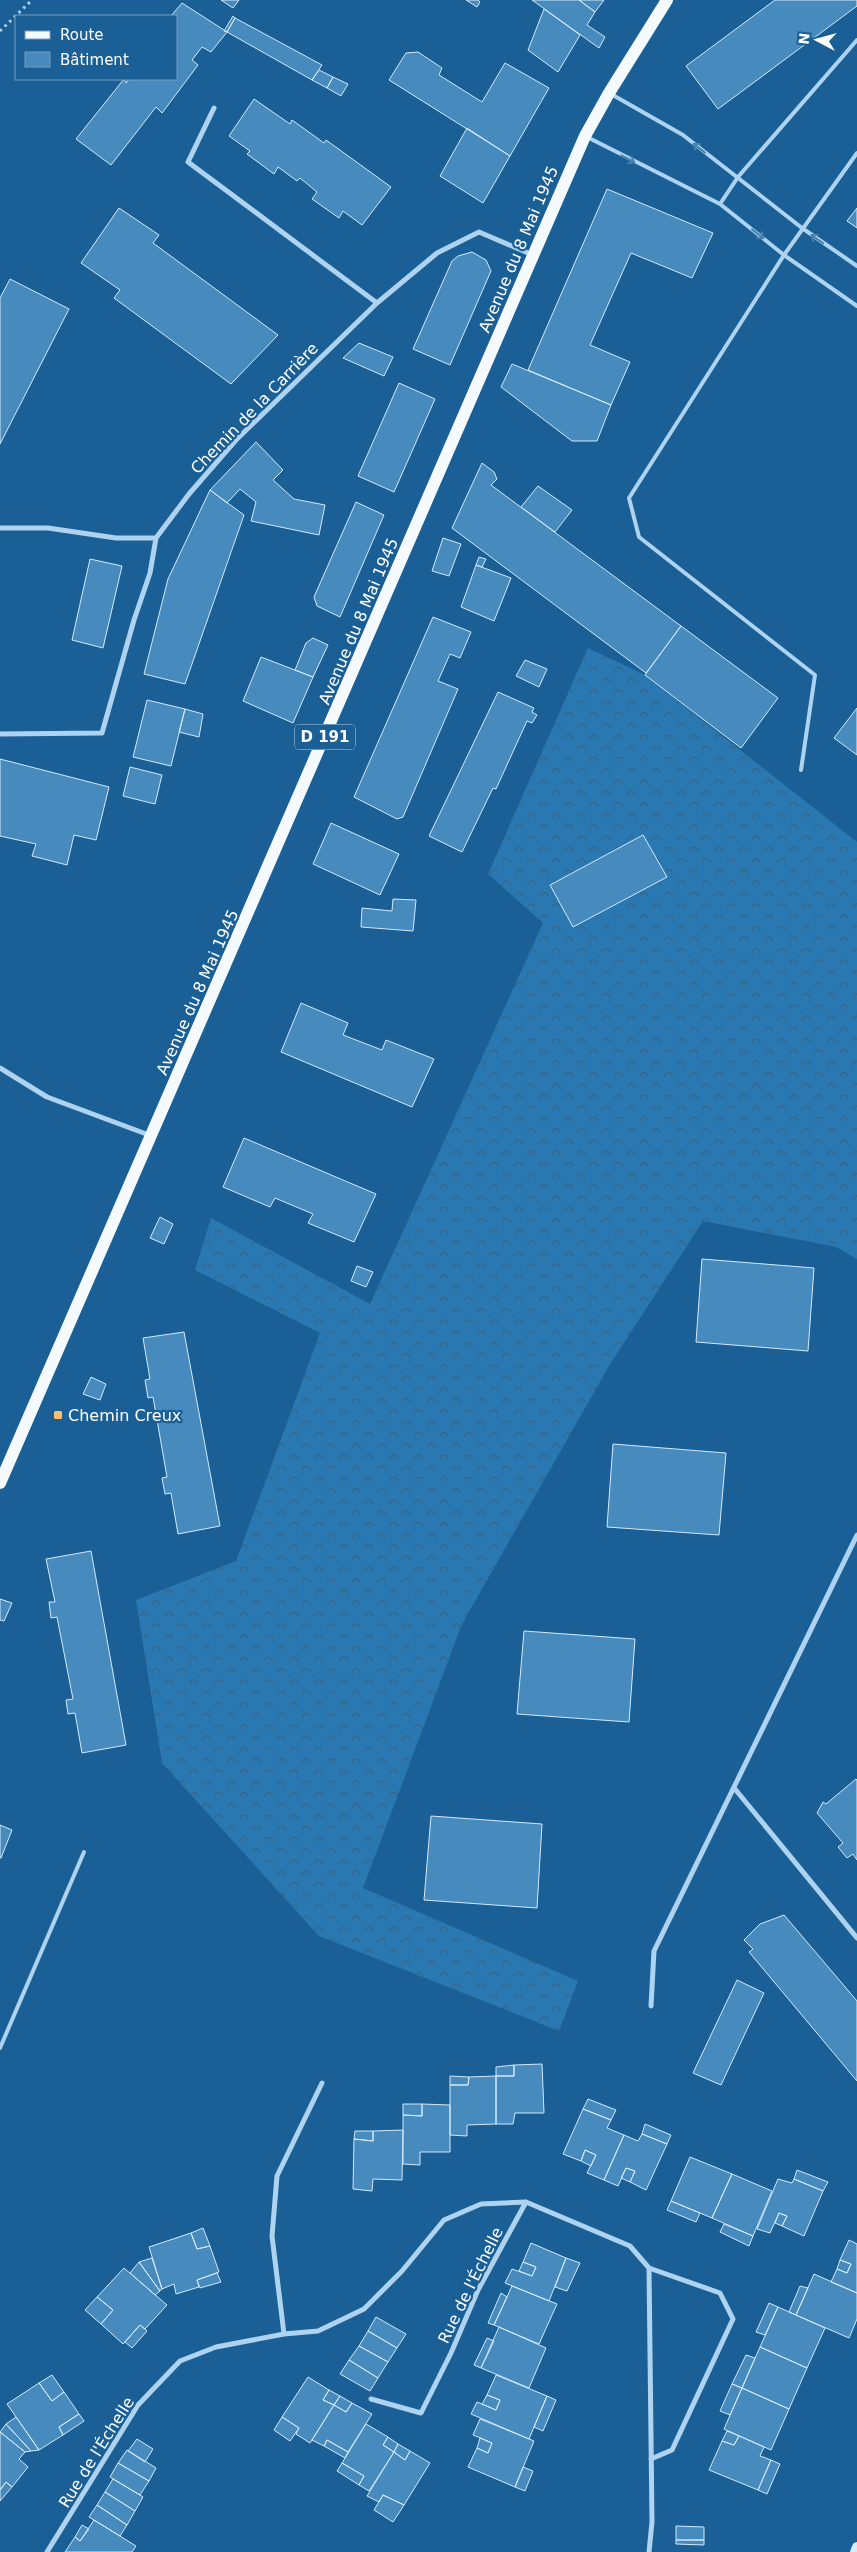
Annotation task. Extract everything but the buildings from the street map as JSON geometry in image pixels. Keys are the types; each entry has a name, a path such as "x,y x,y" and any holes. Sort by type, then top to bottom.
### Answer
{"main road":[{"name":"Avenue du 8 Mai 1945","path":"0,1484 585,136 609,93 667,0"}],"street":[{"path":"214,108 188,162 377,303"},
{"name":"Chemin de la Carrière","path":"0,734 102,734 150,573 156,538 189,494 236,440 377,303 437,253 479,232 533,255"},
{"path":"0,528 48,528 116,538 156,538"},
{"path":"0,1068 47,1097 152,1135"},
{"path":"651,2006 654,1951 735,1789 857,1535"},
{"path":"735,1789 857,1938"},
{"path":"284,2334 272,2236 277,2176 322,2083"},
{"name":"Rue de l'Échelle","path":"371,2399 421,2413 451,2353 478,2290 526,2202"},
{"name":"Rue de l'Échelle","path":"47,2552 138,2405 180,2361 216,2347 284,2334 318,2331 364,2309 402,2271 444,2220 481,2204 526,2202 630,2246 649,2268 720,2293 733,2319 672,2450 651,2459"},
{"path":"649,2268 652,2522 649,2552"},
{"path":"855,2552 857,2547"}],"lane":[{"path":"720,204 738,177 857,40"},
{"path":"609,93 683,135 802,228 857,266"},
{"path":"585,136 720,204 784,254 857,306"},
{"path":"801,770 815,675 639,537 629,498 784,254 857,153"},
{"path":"0,2048 84,1852"}],"path":[{"path":"17,15 32,0"},
{"path":"0,31 15,16"}],"green space":[{"path":"588,648 645,675 857,842 857,1259 836,1247 703,1221 609,1366 462,1624 363,1888 578,1981 559,2031 319,1936 162,1763 136,1600 236,1561 320,1333 195,1270 211,1218 370,1304 543,923 488,874"}],"place":[{"name":"Chemin Creux","path":"58,1415"}]}
